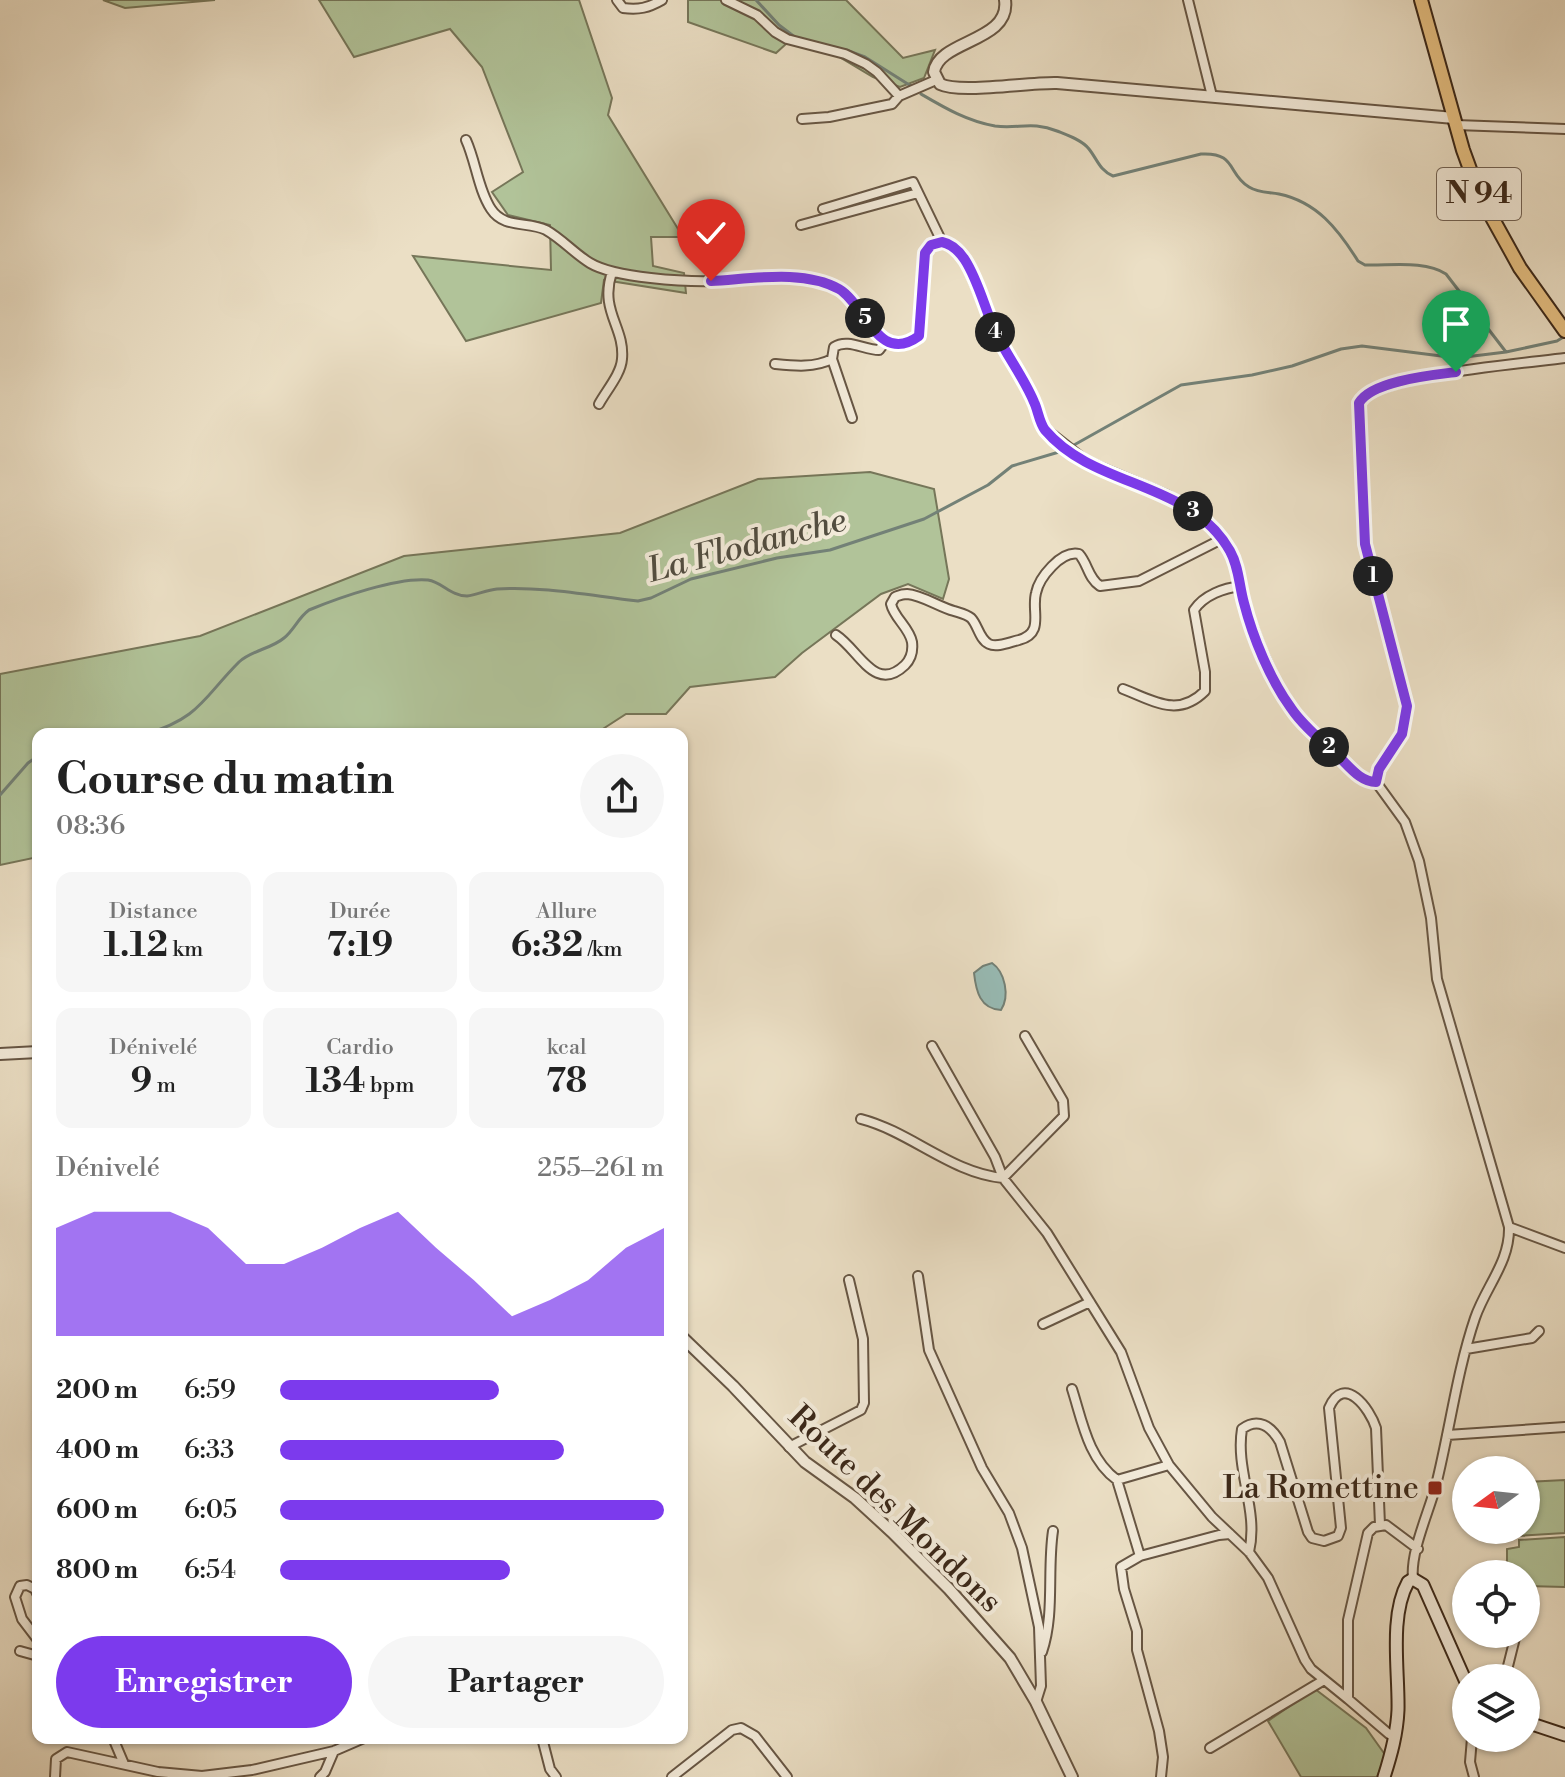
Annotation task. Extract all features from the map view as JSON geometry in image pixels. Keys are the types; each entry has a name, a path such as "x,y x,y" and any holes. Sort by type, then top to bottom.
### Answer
{"main road":[{"name":"N 94","path":"1421,0 1471,174 1488,213 1520,268 1562,322"},
{"name":"N 94","path":"1429,0 1455,119"},
{"path":"1384,1777 1395,1737 1399,1619 1403,1591 1413,1579 1423,1585 1458,1664"},
{"path":"1540,1727 1565,1735"}],"street":[{"path":"617,0 623,8 648,9 662,0"},
{"path":"726,0 757,15 787,39 845,54 866,64 899,96"},
{"path":"1005,0 1006,10 997,24 939,60 934,66 936,80 954,88 1032,82 1565,129"},
{"path":"1188,0 1212,96"},
{"path":"802,119 829,117 892,104 899,96 936,80"},
{"path":"466,140 486,196 498,216 514,224 545,229 591,264 612,272 711,281 814,279 841,290 886,341 902,343 919,336 925,253 931,245 942,242"},
{"path":"823,209 913,182 942,242 955,248 966,262 995,332 1033,399 1044,428 1086,461 1167,495 1205,520 1222,539 1237,568 1244,603 1260,647 1292,711 1359,776 1376,782 1405,822 1419,861 1431,918 1437,979 1509,1227 1506,1253 1476,1316 1466,1349 1412,1572 1413,1579"},
{"path":"801,225 918,193"},
{"path":"599,404 622,364 608,300 607,285 612,272"},
{"path":"852,418 832,359 834,347 841,343 879,350 886,341"},
{"path":"1376,782 1379,769 1402,734 1407,706 1365,544 1359,403 1368,392 1417,378 1565,358"},
{"path":"775,364 799,367 832,359"},
{"path":"836,635 870,669 888,676 904,666 913,647 911,637 893,610 891,604 895,597 910,594 966,615 983,639 998,645 1025,639 1032,634 1037,621 1037,588 1066,555 1073,552 1079,554 1093,581 1100,586 1139,581 1222,539"},
{"path":"1123,689 1170,707 1196,700 1205,691 1205,672 1194,610 1217,592 1241,586"},
{"path":"1003,1178 1064,1116 1063,1101 1025,1036"},
{"path":"932,1046 995,1157 1003,1178 1047,1233 1121,1352 1149,1428 1169,1465 1212,1517 1249,1552 1268,1578 1305,1660 1324,1680 1395,1737"},
{"path":"0,1054 32,1052"},
{"path":"861,1119 882,1125 974,1173 1003,1178"},
{"path":"1509,1227 1565,1248"},
{"path":"918,1276 929,1350 982,1468 1009,1513 1022,1548 1039,1627 1041,1686 1036,1702"},
{"path":"789,1447 861,1410 864,1403 863,1339 849,1280"},
{"path":"1043,1324 1090,1302"},
{"path":"1466,1349 1532,1338 1539,1331"},
{"name":"Route des Mondons","path":"688,1343 789,1447 855,1498 949,1589 1010,1658 1036,1702 1072,1777"},
{"path":"1072,1389 1094,1454 1106,1472 1117,1480 1140,1556"},
{"path":"1249,1552 1252,1527 1239,1444 1242,1429 1253,1423 1262,1424 1275,1432 1308,1532 1318,1541 1331,1539 1338,1536 1341,1521 1329,1408 1336,1397 1343,1395 1359,1398 1371,1413 1379,1438 1380,1525"},
{"path":"1447,1435 1565,1427"},
{"path":"1117,1480 1169,1465"},
{"path":"1348,1699 1348,1620 1368,1533 1374,1527 1386,1525 1418,1549"},
{"path":"1041,1656 1047,1636 1053,1531"},
{"path":"1161,1777 1163,1757 1159,1731 1137,1650 1137,1631 1124,1589 1121,1567 1140,1556 1230,1534"},
{"path":"32,1588 20,1586 15,1597 22,1619 32,1632"},
{"path":"20,1651 32,1654"},
{"path":"1210,1748 1324,1680"},
{"path":"672,1777 732,1730 741,1728 755,1736 787,1777"},
{"path":"116,1744 124,1764"},
{"path":"55,1777 56,1759 67,1752 181,1775 224,1775 334,1751 350,1744"},
{"path":"544,1744 550,1769 556,1777"},
{"path":"320,1777 334,1751"},
{"path":"1469,1752 1474,1777"}],"green space":[{"path":"103,0 215,0 125,8"},
{"path":"319,0 579,0 612,98 608,115 683,237 651,237 653,266 684,273 686,293 604,280 601,303 466,341 413,256 551,270 550,225 508,215 492,192 523,172 482,67 450,29 354,57"},
{"path":"688,0 846,0 903,58 935,50 924,78 900,87 873,77 836,55 787,43 776,53 688,22"},
{"path":"870,472 934,489 949,579 943,599 908,584 881,594 775,677 690,687 666,714 626,714 604,728 32,728 32,858 0,865 0,674 200,636 404,556 620,533 758,479"},
{"path":"1565,1480 1565,1533 1540,1535 1540,1481"},
{"path":"1565,1537 1565,1587 1540,1586 1540,1560 1507,1560 1507,1549 1519,1547 1519,1544 1540,1544 1540,1539"},
{"path":"1315,1689 1366,1728 1386,1756 1377,1777 1301,1777 1268,1721"}],"water":[{"path":"992,963 1005,985 1001,1010 984,1003 976,986 974,973"}],"waterway":[{"path":"756,0 796,38"},
{"path":"846,50 865,57 911,86"},
{"path":"921,94 985,124 1040,126 1070,136 1086,146 1102,168 1113,176 1201,154 1221,156 1249,187 1292,198 1315,210 1343,238 1358,261 1365,265 1417,265 1446,274 1506,352"},
{"name":"La Flodanche","path":"1074,445 1181,385 1252,375 1292,366 1341,349 1362,346 1457,358 1506,352 1557,341 1565,336"},
{"name":"La Flodanche","path":"164,728 190,714 239,662 284,638 309,610 351,594 400,582 428,580 467,596 497,589 532,589 638,601 691,579 777,558 830,550 924,519 988,485 1012,466 1059,452"},
{"name":"La Flodanche","path":"0,795 32,760"}],"place":[{"name":"La Romettine","path":"1435,1488"}],"route":[{"path":"711,281 814,279 841,290 886,341 911,342 919,336 921,324 925,253 931,245 949,243 966,262 995,332 1033,399 1044,428 1086,461 1167,495 1205,520 1230,550 1260,647 1292,711 1359,776 1371,782 1376,782 1379,769 1402,734 1407,706 1365,544 1359,403 1361,397 1376,389 1434,374 1456,372"}]}
